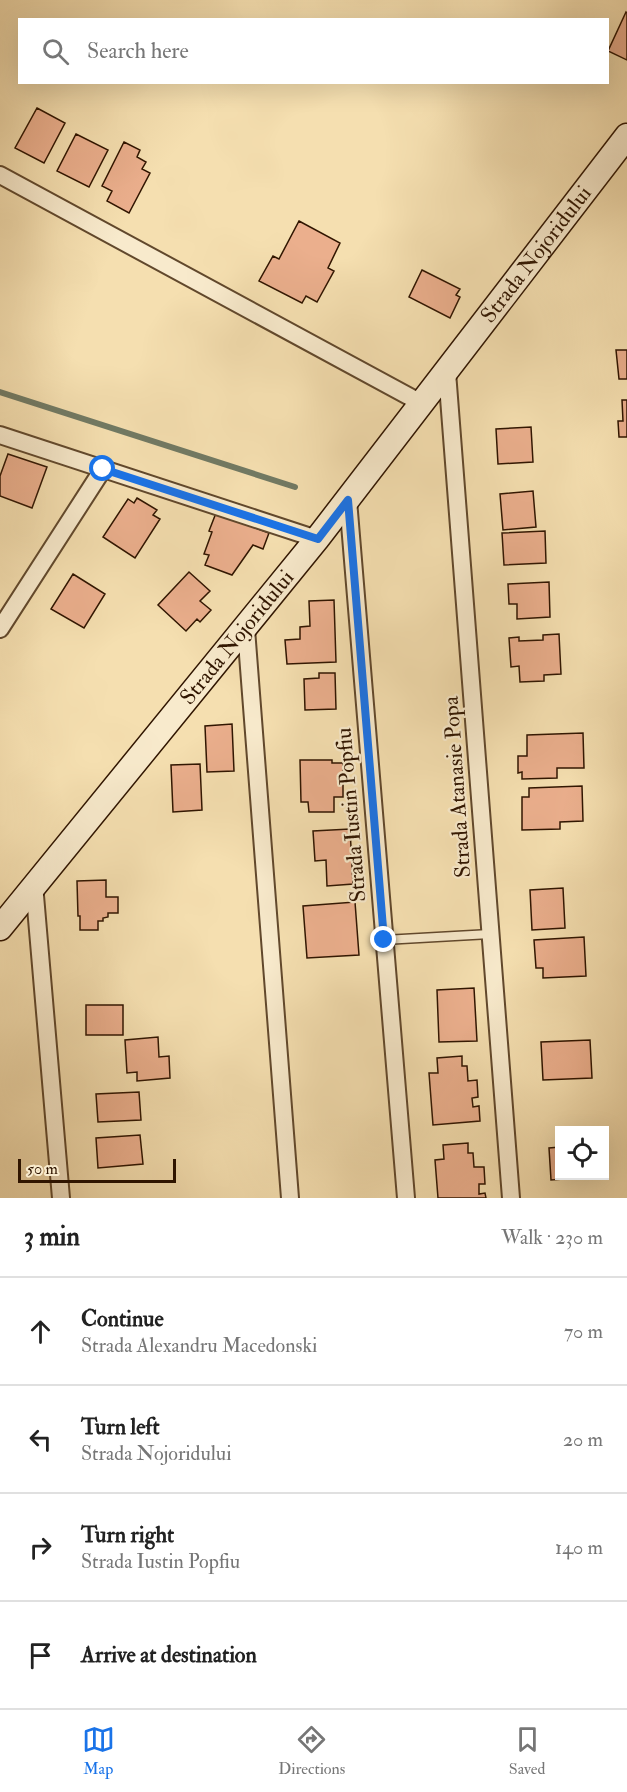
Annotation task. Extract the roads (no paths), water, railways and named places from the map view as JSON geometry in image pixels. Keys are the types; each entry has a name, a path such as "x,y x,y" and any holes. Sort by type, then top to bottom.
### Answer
{"main road":[{"name":"Strada Nojoridului","path":"0,928 318,539 627,136"}],"street":[{"path":"0,175 423,404"},
{"name":"Strada Atanasie Popa","path":"447,372 511,1198"},
{"path":"0,435 318,539"},
{"path":"0,629 103,469"},
{"name":"Strada Iustin Popfiu","path":"348,500 406,1198"},
{"path":"246,628 290,1198"},
{"path":"34,884 61,1198"}],"lane":[{"path":"384,940 490,934"}],"waterway":[{"path":"0,392 295,487"}]}
